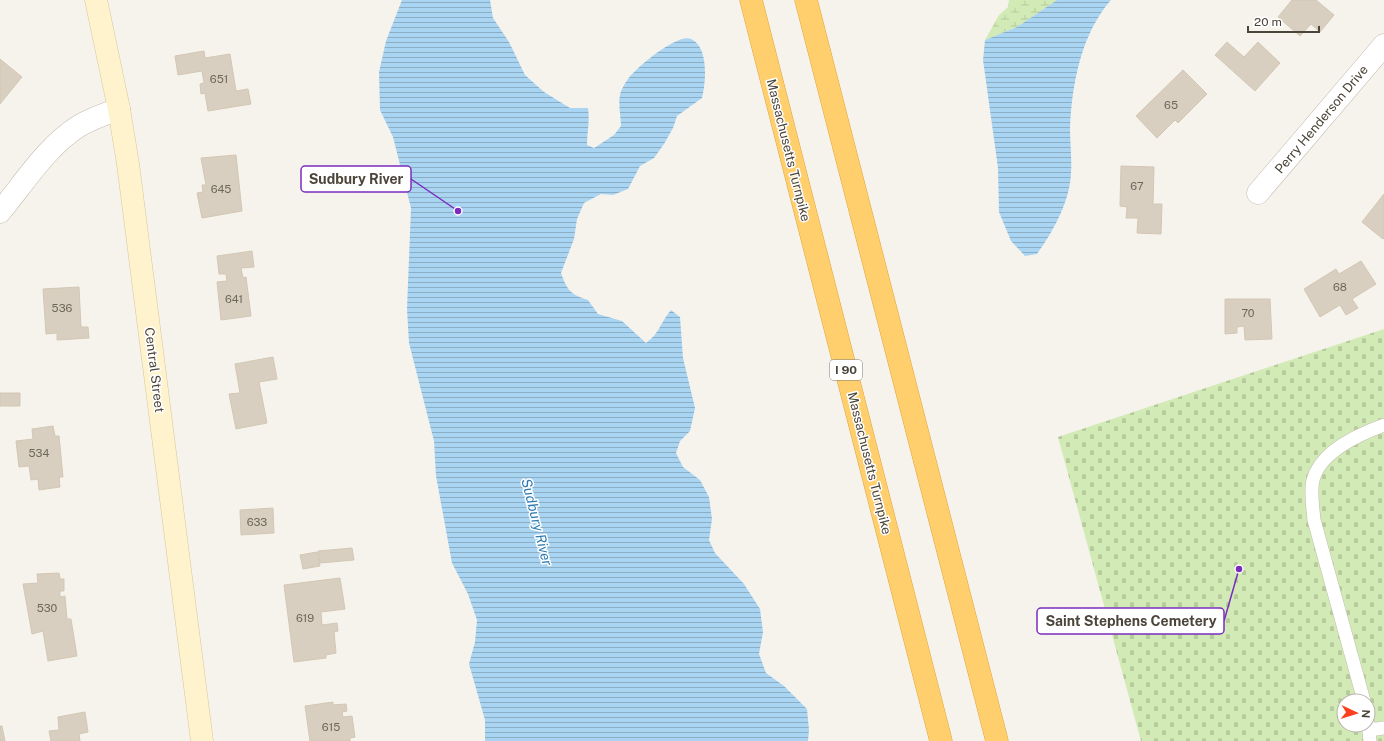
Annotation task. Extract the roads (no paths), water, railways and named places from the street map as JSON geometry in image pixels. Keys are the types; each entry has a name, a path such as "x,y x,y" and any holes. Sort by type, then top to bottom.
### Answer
{"highway":[{"name":"Massachusetts Turnpike","path":"750,0 941,741"},
{"path":"806,0 996,741"}],"main road":[{"name":"Central Street","path":"96,0 119,109 136,217 202,741"}],"street":[{"name":"Perry Henderson Drive","path":"1258,193 1384,45"},
{"path":"0,212 61,139 79,126 100,115 119,109"}],"lane":[{"path":"1362,693 1314,520 1312,497 1313,480 1318,468 1347,442 1384,425"}],"water":[{"path":"402,0 490,0 493,18 509,42 525,75 544,92 570,108 588,108 589,117 587,145 594,148 614,135 621,126 619,99 623,87 628,79 639,67 676,41 691,39 697,43 701,49 705,66 702,98 677,116 673,128 664,144 654,158 640,166 628,189 613,195 601,194 584,203 577,219 574,239 561,273 565,284 570,291 577,296 588,300 598,314 622,321 646,343 657,332 671,310 680,317 683,358 695,408 690,431 680,441 676,453 683,467 700,480 709,497 712,519 709,540 715,553 744,584 760,609 763,632 759,654 766,673 784,686 807,709 809,730 808,741 485,741 485,720 469,664 475,642 477,620 468,594 452,563 436,476 434,441 409,343 407,309 411,208 393,137 380,110 379,72 386,41"},
{"path":"1057,0 1111,0 1092,28 1085,44 1076,77 1071,111 1071,173 1068,194 1055,226 1037,254 1025,256 1011,241 999,212 998,168 983,60 985,40 1017,27"}],"place":[{"name":"Sudbury River","path":"458,211"},
{"name":"Saint Stephens Cemetery","path":"1239,569"}]}
